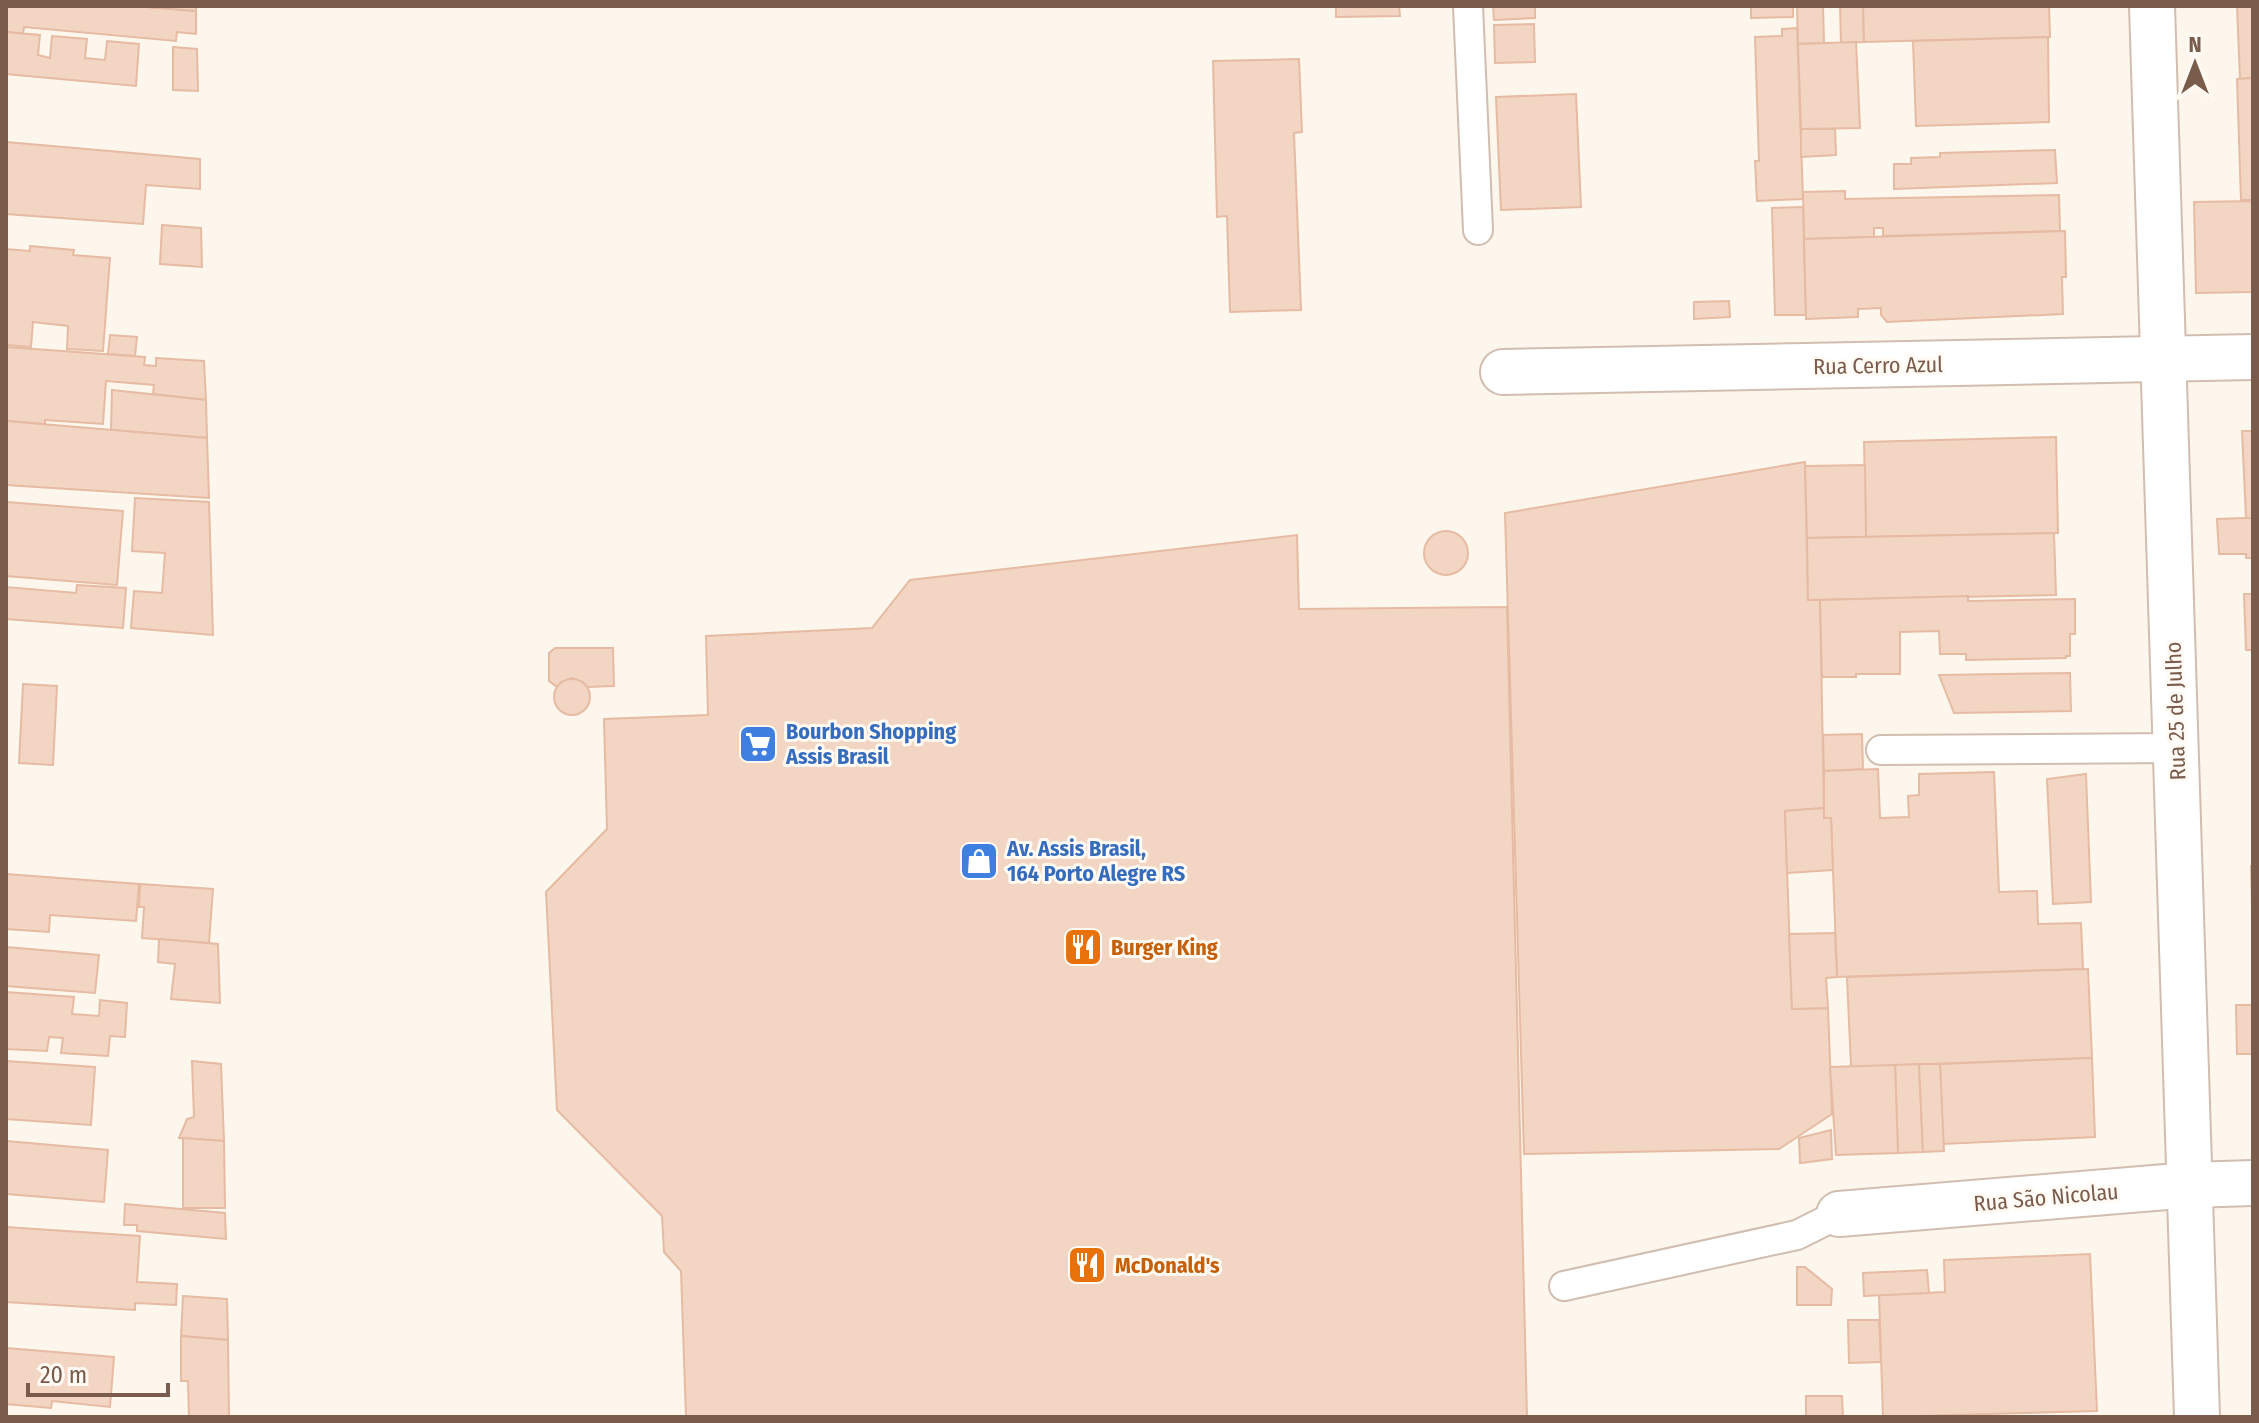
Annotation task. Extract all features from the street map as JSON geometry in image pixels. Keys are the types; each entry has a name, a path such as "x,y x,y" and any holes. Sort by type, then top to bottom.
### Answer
{"street":[{"name":"Rua 25 de Julho","path":"2152,6 2197,1417"},
{"name":"Rua Cerro Azul","path":"1503,372 2253,357"},
{"name":"Rua São Nicolau","path":"1839,1214 2190,1185 2253,1183"}],"lane":[{"path":"1468,6 1478,230"},
{"path":"1881,750 2176,748"},
{"path":"1564,1286 1797,1235 1839,1214"}],"building":[{"path":"6,6 135,6 196,11 196,34 177,32 176,41 24,27 23,34 6,32"},
{"path":"135,6 196,6 196,11"},
{"path":"1336,6 1399,6 1400,16 1336,17"},
{"path":"1493,6 1535,6 1535,18 1494,20"},
{"path":"1751,6 1793,6 1793,17 1751,18"},
{"path":"1797,6 1823,6 1824,43 1798,44"},
{"path":"1840,6 1863,6 1864,42 1841,43"},
{"path":"1863,6 2049,6 2050,37 1864,42"},
{"path":"2237,6 2253,6 2253,78 2240,79"},
{"path":"1534,24 1535,62 1495,63 1494,25"},
{"path":"1797,28 1803,199 1757,201 1755,161 1759,161 1755,37 1782,36 1782,29"},
{"path":"6,32 40,35 38,55 50,58 52,36 87,39 85,58 105,60 107,41 139,44 136,86 6,74"},
{"path":"2048,37 2049,122 1916,126 1913,41"},
{"path":"1856,42 1860,128 1801,129 1798,44"},
{"path":"173,47 197,49 198,91 173,90"},
{"path":"1299,59 1302,132 1294,133 1301,310 1230,312 1227,216 1217,217 1213,61"},
{"path":"2253,78 2253,200 2241,200 2237,79"},
{"path":"1576,94 1581,207 1501,210 1496,97"},
{"path":"1801,129 1835,129 1836,155 1801,157"},
{"path":"6,142 200,159 200,189 146,185 143,224 6,214"},
{"path":"2055,150 2057,183 1894,189 1894,164 1911,164 1911,158 1940,157 1940,153"},
{"path":"1845,191 1845,199 2059,195 2060,231 1883,236 1883,228 1874,228 1874,237 1804,239 1803,192"},
{"path":"2253,201 2253,292 2196,293 2194,202"},
{"path":"1803,207 1806,315 1775,315 1772,208"},
{"path":"162,225 201,228 202,267 160,264"},
{"path":"2065,231 2063,314 1887,322 1881,315 1881,308 1858,309 1858,317 1806,319 1804,239"},
{"path":"30,246 74,250 73,255 110,258 103,351 67,349 68,326 33,322 31,347 6,345 6,249 30,251"},
{"path":"1729,301 1730,317 1694,319 1694,302"},
{"path":"110,335 137,337 135,356 108,354"},
{"path":"6,347 145,357 144,365 156,366 156,358 204,361 206,400 153,394 154,385 106,381 103,424 6,421"},
{"path":"112,390 206,400 207,438 111,430"},
{"path":"6,421 207,438 209,498 6,485"},
{"path":"2242,431 2253,431 2253,518 2246,518"},
{"path":"2056,437 2058,533 1866,537 1864,442"},
{"path":"1805,462 1808,600 1820,600 1824,808 1785,811 1792,1009 1828,1008 1832,1114 1779,1149 1524,1154 1505,513"},
{"path":"1865,465 1866,537 1807,538 1805,466"},
{"path":"135,498 209,502 213,635 131,628 134,591 162,593 165,553 132,551"},
{"path":"6,502 123,511 117,585 6,576"},
{"path":"2253,518 2253,558 2246,558 2246,554 2219,554 2217,519"},
{"path":"1446,531 1462,537 1468,553 1462,569 1446,575 1430,569 1424,553 1430,537"},
{"path":"2054,533 2056,595 1808,600 1807,538"},
{"path":"1297,535 1299,609 1507,607 1527,1417 686,1417 681,1271 664,1252 662,1216 557,1110 546,892 607,829 604,719 708,715 706,636 872,628 910,580"},
{"path":"77,585 126,588 123,628 6,619 6,587 76,593"},
{"path":"2244,594 2253,594 2253,650 2246,650"},
{"path":"1968,596 1968,601 2075,599 2075,634 2070,634 2070,656 1966,660 1966,654 1940,654 1939,631 1900,632 1900,674 1822,677 1820,600"},
{"path":"555,648 613,648 614,686 587,687 572,678 557,687 549,681 549,653"},
{"path":"2070,673 2071,711 1954,713 1939,675"},
{"path":"572,679 585,684 590,697 585,710 572,715 559,710 554,697 559,684"},
{"path":"23,684 57,686 53,765 19,763"},
{"path":"1862,734 1863,769 1824,771 1823,735"},
{"path":"1878,769 1880,818 1909,817 1908,796 1919,795 1919,774 1994,772 1999,892 2037,891 2038,924 2081,923 2083,969 1837,977 1831,818 1824,818 1824,771"},
{"path":"2086,774 2091,902 2053,904 2047,779"},
{"path":"1824,808 1824,818 1831,818 1833,870 1787,873 1785,811"},
{"path":"2251,866 2253,866 2253,950"},
{"path":"6,874 139,884 136,921 50,915 49,932 6,929"},
{"path":"140,884 213,889 209,943 142,938 144,907 139,907"},
{"path":"1835,933 1837,977 1826,978 1828,1008 1792,1009 1789,934"},
{"path":"159,939 218,944 220,1003 171,999 175,964 158,962"},
{"path":"6,947 99,955 95,993 6,986"},
{"path":"2088,969 2092,1058 1851,1067 1847,977"},
{"path":"6,992 74,997 72,1014 99,1016 100,1000 127,1003 125,1037 110,1036 108,1056 61,1053 63,1038 49,1037 47,1051 6,1049"},
{"path":"2236,1005 2253,1005 2253,1054 2237,1054"},
{"path":"2092,1058 2095,1137 1943,1144 1940,1064"},
{"path":"6,1061 95,1067 91,1125 6,1119"},
{"path":"192,1061 221,1064 224,1141 179,1138 187,1119 194,1117"},
{"path":"1919,1064 1923,1152 1898,1153 1895,1065"},
{"path":"1919,1064 1940,1064 1944,1151 1923,1152"},
{"path":"1895,1065 1898,1153 1836,1155 1830,1067"},
{"path":"1831,1130 1832,1159 1800,1163 1799,1138"},
{"path":"183,1138 224,1141 225,1208 183,1208"},
{"path":"6,1141 108,1150 104,1202 7,1194"},
{"path":"125,1204 225,1213 226,1239 137,1231 137,1225 124,1225"},
{"path":"6,1227 140,1236 137,1282 177,1284 176,1305 135,1303 135,1310 6,1302"},
{"path":"2090,1254 2097,1411 1883,1417 1879,1295 1945,1292 1944,1260"},
{"path":"1797,1267 1805,1267 1832,1289 1831,1305 1797,1305"},
{"path":"1927,1270 1929,1293 1864,1296 1863,1273"},
{"path":"183,1296 227,1299 228,1340 181,1336"},
{"path":"1848,1320 1879,1320 1881,1362 1849,1363"},
{"path":"181,1336 228,1340 229,1417 189,1417 188,1381 181,1381"},
{"path":"6,1348 114,1357 110,1407 52,1401 51,1408 6,1404"},
{"path":"1806,1396 1842,1396 1843,1417 1806,1417"}],"place":[{"name":"Bourbon Shopping Assis Brasil","path":"758,744"},
{"name":"Av. Assis Brasil, 164 Porto Alegre RS","path":"979,861"},
{"name":"Burger King","path":"1083,947"},
{"name":"McDonald's","path":"1087,1265"}]}
